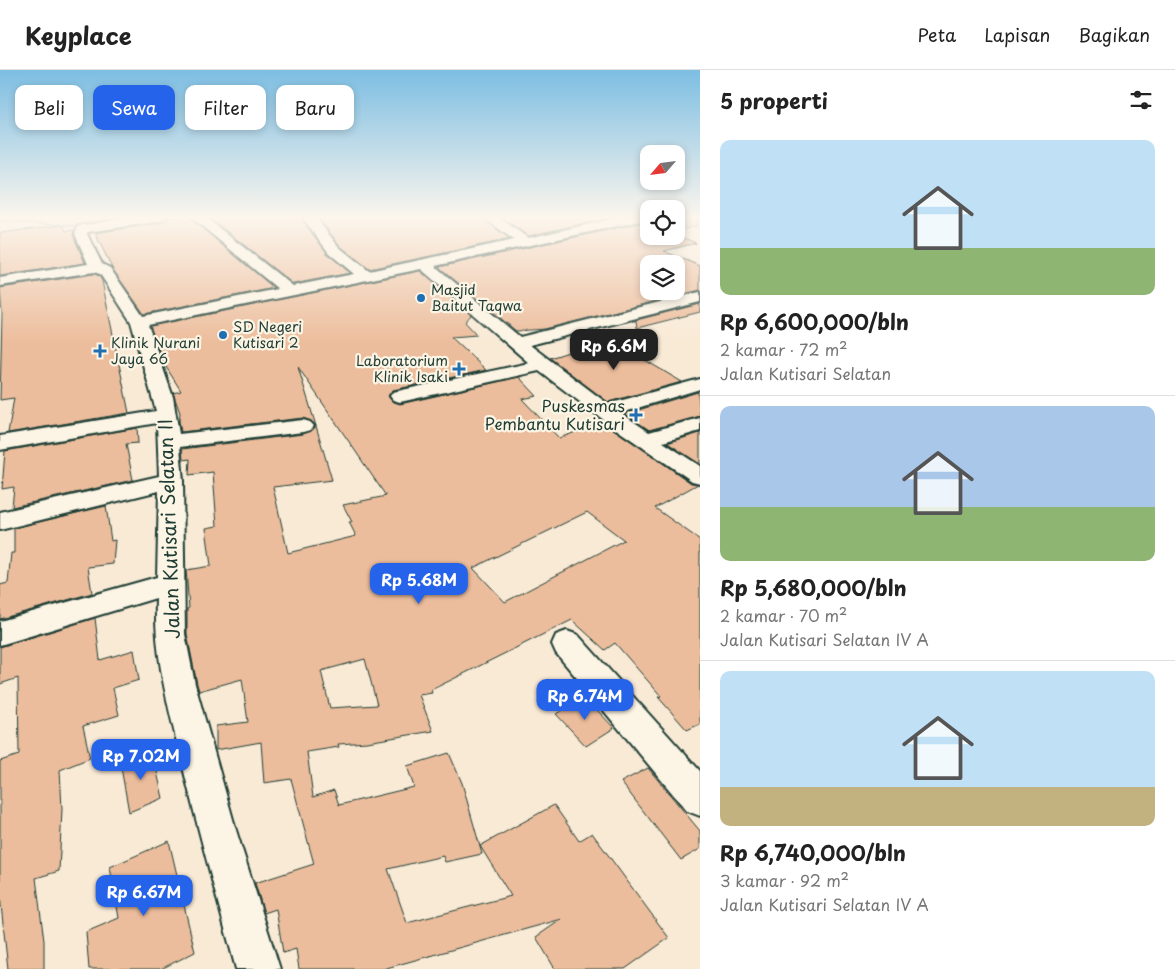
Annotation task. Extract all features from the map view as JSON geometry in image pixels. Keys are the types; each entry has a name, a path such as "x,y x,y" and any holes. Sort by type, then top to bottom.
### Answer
{"street":[{"path":"0,282 96,268 92,259"},
{"path":"250,259 290,291"},
{"path":"345,259 366,276"},
{"path":"139,322 446,259"},
{"path":"424,264 451,284 543,365 646,440 700,476"},
{"name":"Jalan Kutisari Selatan II","path":"96,268 105,271 139,322 163,397 168,429 171,481 170,634 179,684 250,966"},
{"path":"518,343 700,297"},
{"path":"400,396 543,365"},
{"path":"607,411 697,384"},
{"path":"646,440 700,424"},
{"path":"0,443 168,429 303,426"},
{"path":"0,520 171,481"},
{"path":"0,633 169,584"},
{"path":"567,644 700,798"}],"building":[{"path":"0,259 83,259 85,263 0,276"},
{"path":"108,259 239,259 274,288 144,314 113,270"},
{"path":"262,259 334,259 350,273 293,284"},
{"path":"356,259 416,259 369,269"},
{"path":"476,259 640,259 640,300 660,300 545,329 516,331 439,267"},
{"path":"685,260 700,266 700,290 685,294"},
{"path":"420,271 471,315 465,322 477,335 451,337 486,370 393,390 388,396 392,401 400,404 519,377 537,396 522,399 559,438 604,422 691,483 698,484 655,508 700,540 700,724 687,730 658,697 661,696 615,643 605,650 572,620 431,690 432,693 419,695 433,731 367,742 338,744 339,747 307,752 313,797 334,790 339,805 414,787 407,766 449,753 462,783 482,854 445,862 443,856 388,869 407,923 511,896 480,846 554,805 579,841 592,833 669,938 625,969 555,969 536,937 562,919 383,969 299,969 296,949 283,953 276,909 264,913 255,883 314,864 291,779 264,783 261,742 216,750 216,726 248,722 242,679 199,691 197,684 187,634 187,609 189,608 186,570 211,566 206,528 217,526 213,472 189,475 190,459 183,460 182,449 303,434 311,431 316,426 311,421 303,418 181,432 180,413 173,393 181,391 163,362 150,326","holes":["298,367 386,496 343,505 352,522 349,522 356,536 288,553 273,487 332,480","587,512 624,540 505,602 473,568","365,659 377,705 330,708 321,671"]},
{"path":"94,274 99,276 102,281 129,413 8,433 14,398 0,400 2,313 0,288"},
{"path":"700,304 700,312 637,328 636,321 632,321"},
{"path":"609,339 682,382 608,402 550,358"},
{"path":"698,392 700,416 649,430 625,414"},
{"path":"137,428 138,443 126,444 133,480 12,507 14,487 2,489 5,451"},
{"path":"700,433 700,464 667,443"},
{"path":"106,506 111,541 115,540 113,564 88,567 92,593 0,619 0,585 8,583 11,553 14,553 14,528"},
{"path":"95,618 100,660 134,650 139,680 113,688 119,715 83,726 90,758 60,770 62,809 59,871 36,878 44,941 44,969 8,969 0,896 0,761 19,755 18,678 0,684 0,647"},
{"path":"585,697 614,728 586,746 556,714"},
{"path":"152,750 163,798 129,812 120,762"},
{"path":"648,768 700,831 700,849 681,860 621,782"},
{"path":"169,841 195,952 161,969 89,969 86,932 119,918 110,867"}],"place":[{"name":"Masjid Baitut Taqwa","path":"421,298"},
{"name":"SD Negeri Kutisari 2","path":"223,335"},
{"name":"Klinik Nurani Jaya 66","path":"100,351"},
{"name":"Laboratorium Klinik Isaki","path":"459,369"},
{"name":"Puskesmas Pembantu Kutisari","path":"636,415"}]}
